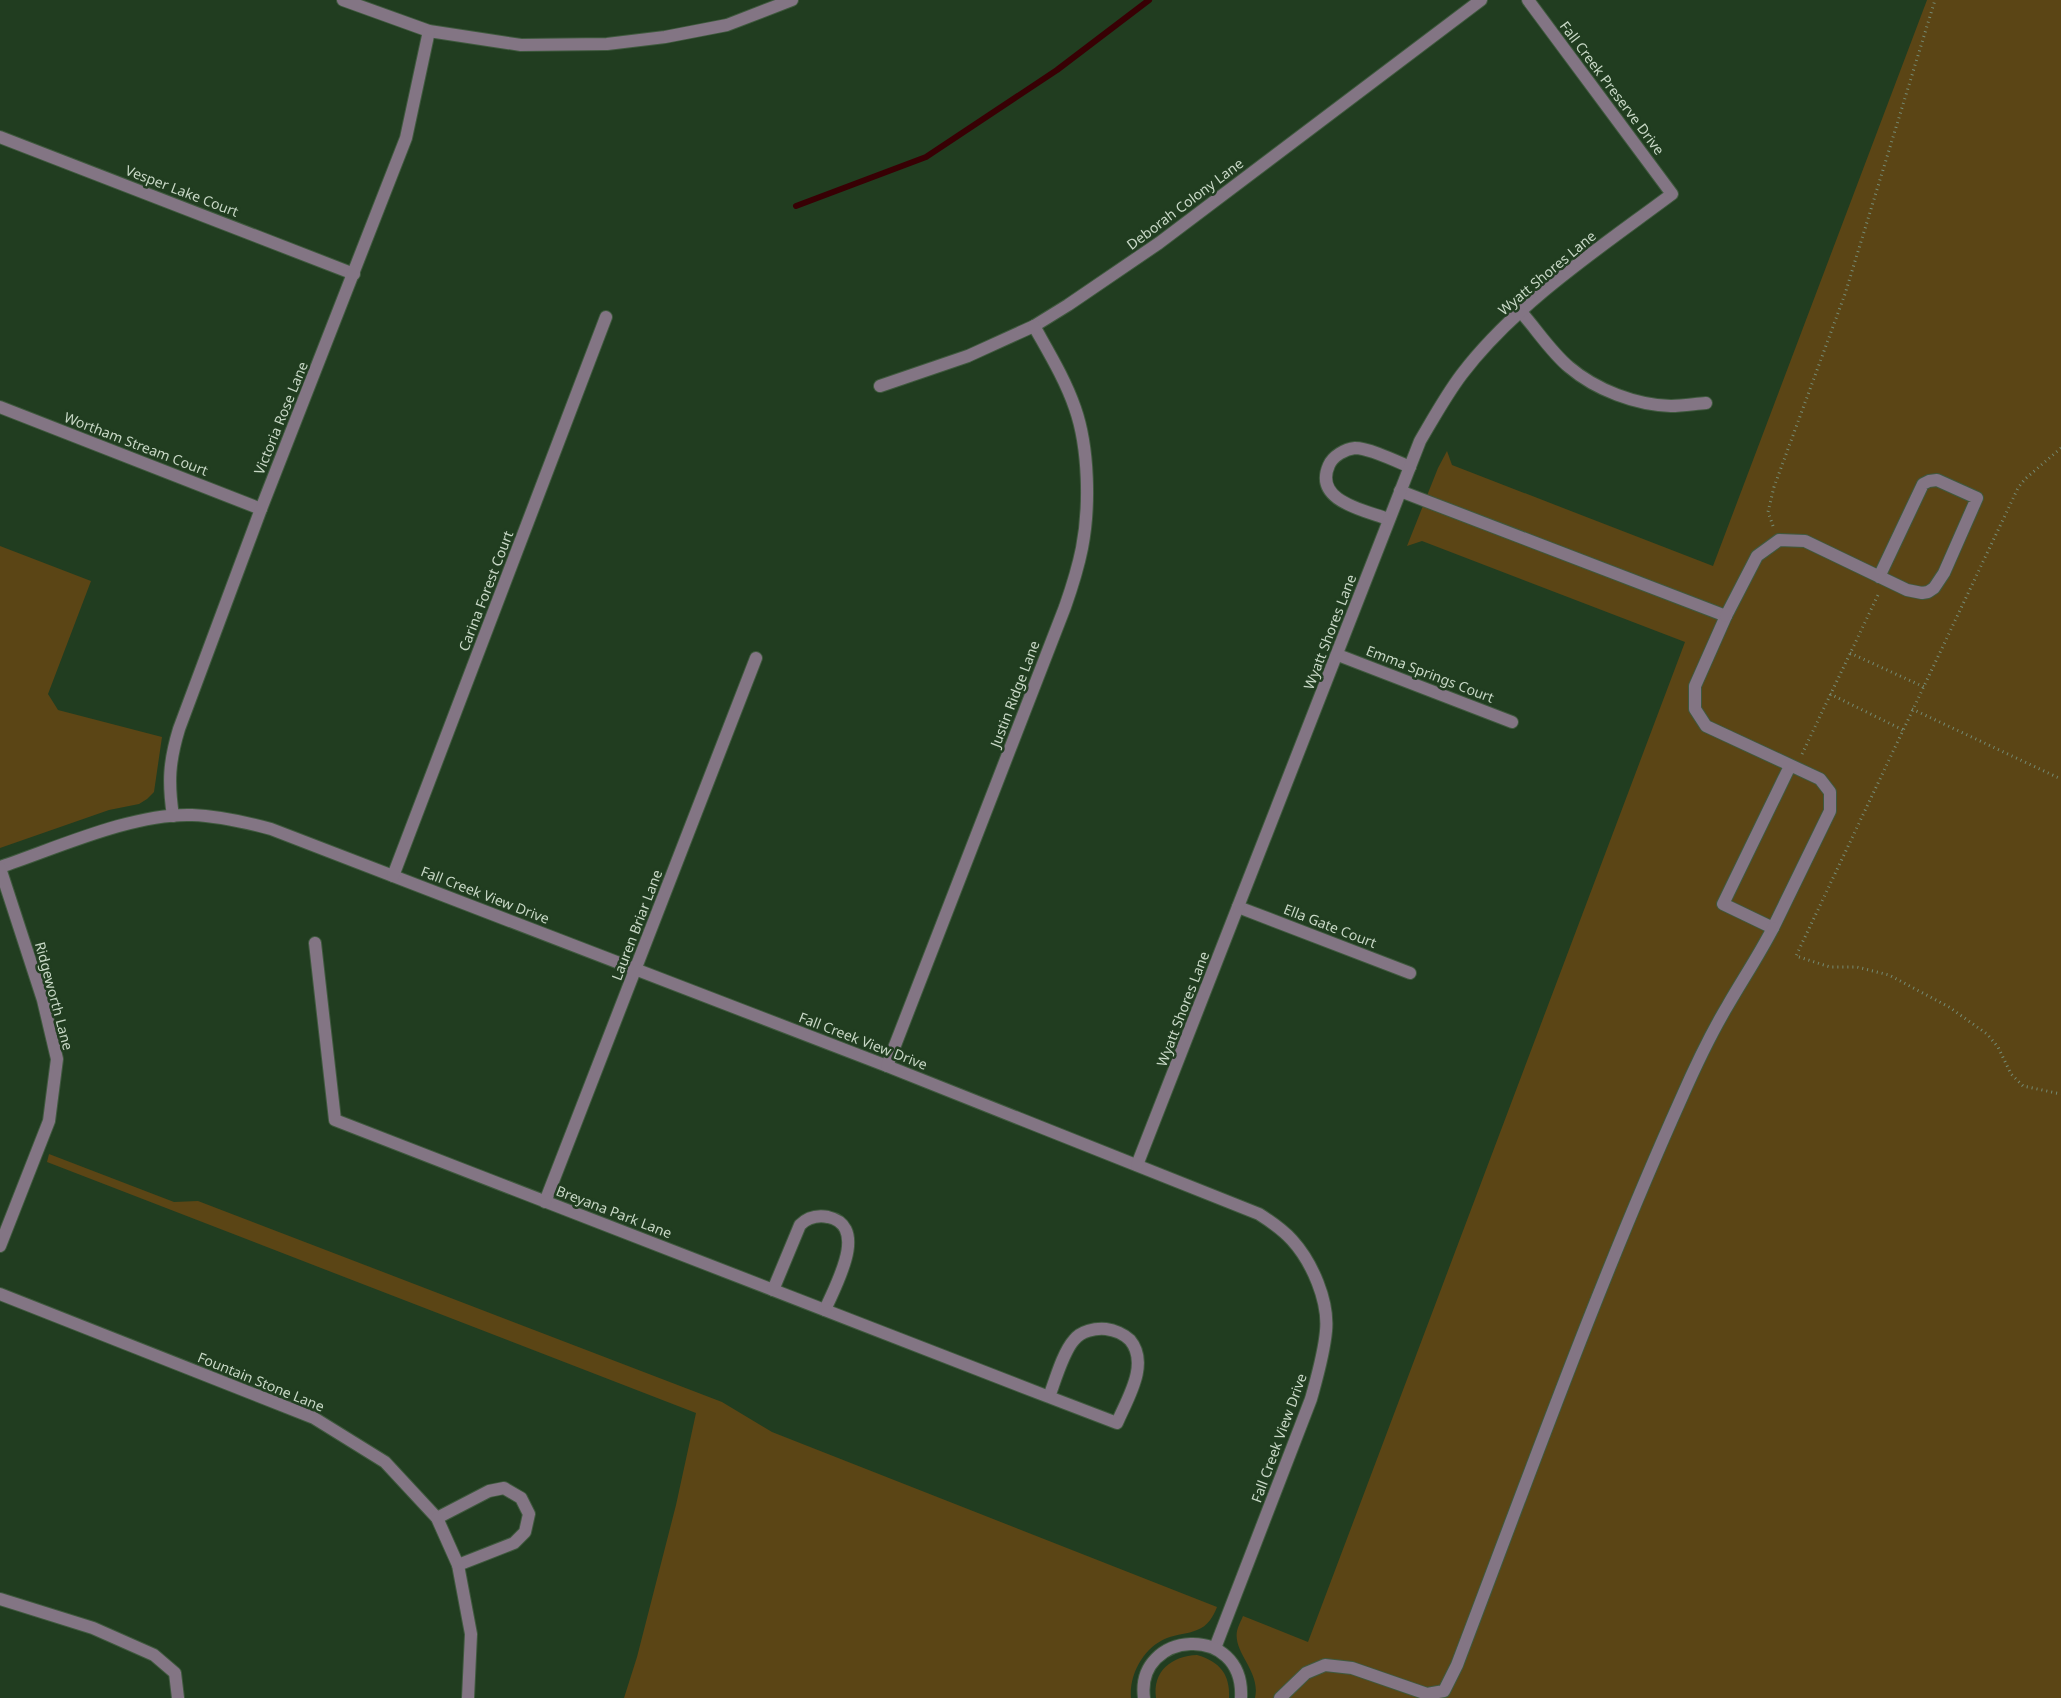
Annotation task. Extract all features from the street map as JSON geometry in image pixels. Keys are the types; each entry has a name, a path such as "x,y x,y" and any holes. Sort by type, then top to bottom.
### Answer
{"street":[{"path":"343,0 429,31 521,45 607,44 665,37 727,25 792,0"},
{"name":"Deborah Colony Lane","path":"880,386 968,356 1034,326 1159,243 1481,0"},
{"name":"Fall Creek Preserve Drive","path":"1528,0 1672,194"},
{"name":"Victoria Rose Lane","path":"173,816 169,778 171,757 179,729 261,509 406,138 429,31"},
{"name":"Vesper Lake Court","path":"0,136 354,274"},
{"name":"Wyatt Shores Lane","path":"1137,1165 1338,655 1388,519 1420,441 1462,374 1521,312 1541,294 1672,194"},
{"path":"1521,312 1568,366 1598,385 1617,394 1657,405 1674,406 1706,403"},
{"name":"Carina Forest Court","path":"393,876 606,317"},
{"name":"Justin Ridge Lane","path":"887,1066 1065,607 1083,547 1086,511 1086,471 1080,428 1076,410 1064,380 1034,326"},
{"name":"Wortham Stream Court","path":"0,407 261,509"},
{"path":"1388,519 1342,502 1334,497 1328,488 1327,471 1331,462 1338,455 1355,448 1410,467"},
{"path":"1280,1698 1306,1673 1326,1666 1352,1668 1427,1694 1447,1694 1586,1327 1642,1188 1682,1097 1727,1006 1759,956 1830,811 1830,792 1820,779 1706,726 1695,709 1695,686 1726,616 1757,556 1779,540 1805,541 1882,578 1907,590 1922,594 1934,588 1944,574 1977,498 1937,480 1923,484 1882,578"},
{"path":"1400,491 1726,616"},
{"name":"Emma Springs Court","path":"1338,655 1512,722"},
{"name":"Lauren Briar Lane","path":"545,1202 756,658"},
{"path":"1773,928 1723,904 1793,767"},
{"name":"Fall Creek View Drive","path":"0,868 113,828 142,820 173,816 216,818 243,821 272,829 887,1066 1240,1205 1276,1226 1292,1240 1305,1258 1316,1281 1324,1305 1326,1329 1319,1371 1311,1399 1215,1648"},
{"name":"Ridgeworth Lane","path":"0,868 43,1000 57,1059 49,1121 0,1246"},
{"name":"Ella Gate Court","path":"1238,908 1410,973"},
{"name":"Breyana Park Lane","path":"315,943 335,1120 545,1202 1049,1397 1117,1423 1139,1364 1133,1344 1127,1337 1109,1329 1090,1330 1081,1334 1074,1339 1069,1347 1049,1397"},
{"path":"773,1290 800,1225 812,1217 830,1217 843,1225 848,1232 850,1242 847,1255 825,1310"},
{"name":"Fountain Stone Lane","path":"0,1294 314,1418 385,1462 437,1518 458,1565 471,1634 468,1698"},
{"path":"437,1518 488,1491 504,1488 521,1498 529,1514 525,1532 514,1543 458,1565"},
{"path":"0,1599 93,1628 154,1656 175,1673 178,1698"},
{"path":"1144,1698 1143,1691 1146,1675 1154,1660 1167,1650 1182,1643 1199,1643 1215,1648 1228,1657 1237,1670 1242,1686 1241,1698"}],"path":[{"path":"1779,540 1768,512 1774,487 1845,294 1935,0"},
{"path":"2061,448 2025,479 2018,488 1796,956 1830,967 1856,967 1889,975 1948,1007 1987,1034 1998,1047 2011,1074 2023,1086 2061,1094"},
{"path":"1793,767 1850,653 1882,578"},
{"path":"1850,653 1924,687"},
{"path":"1830,694 1903,730"},
{"path":"1912,709 2061,779"}],"shaded area":[{"path":"1927,0 2061,0 2061,1698 1255,1698 1256,1688 1254,1679 1237,1639 1239,1625 1243,1616 1308,1642 1685,642 1422,541 1407,546 1438,468 1447,451 1452,465 1713,566"},
{"path":"0,546 91,581 48,694 58,710 162,737 154,792 147,799 139,804 109,810 0,848"},
{"path":"49,1154 174,1202 198,1201 722,1402 772,1432 1217,1607 1210,1621 1201,1628 1167,1638 1151,1648 1135,1671 1131,1698 624,1698 637,1657 676,1505 696,1413 47,1162"},
{"path":"1197,1655 1212,1661 1222,1670 1228,1682 1229,1698 1156,1698 1157,1680 1166,1667 1179,1658"}],"waterway":[{"path":"796,206 926,157 1057,70 1149,0"}]}
